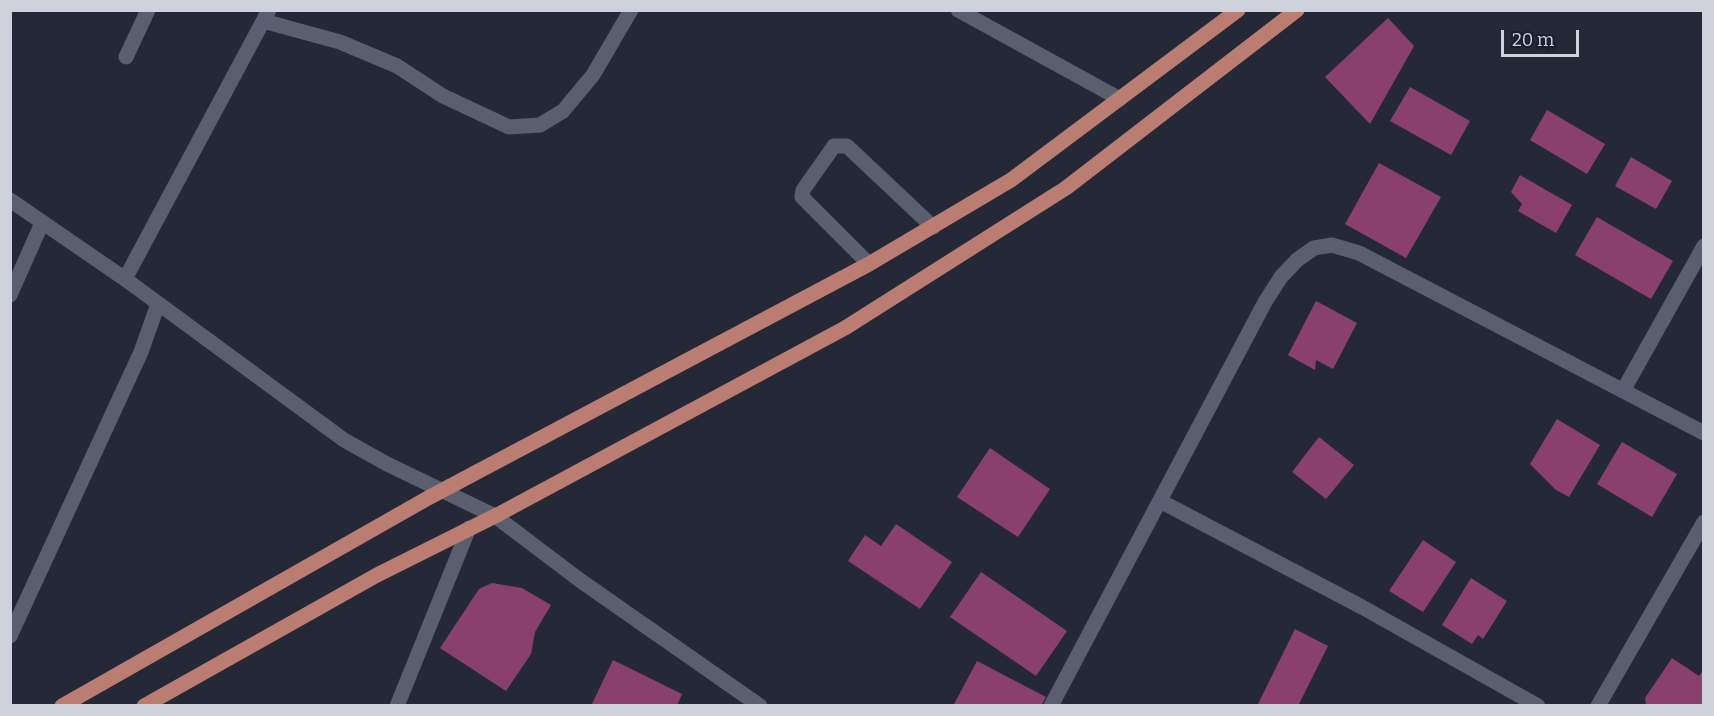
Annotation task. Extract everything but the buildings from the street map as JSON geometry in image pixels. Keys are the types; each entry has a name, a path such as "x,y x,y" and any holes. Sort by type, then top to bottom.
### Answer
{"main road":[{"path":"62,705 445,490 869,264 933,227 1011,180 1238,10"},
{"path":"144,705 377,575 495,516 845,328 1066,188 1297,10"}],"street":[{"path":"126,57 148,10"},
{"path":"125,279 267,13 397,66 443,96 509,127 540,125 563,111 593,75 631,10"},
{"path":"958,10 1120,99"},
{"path":"869,264 802,197 803,190 834,146 847,146 933,227"},
{"path":"10,200 125,279 344,440 387,464 495,516 581,581 760,705"},
{"path":"10,295 42,223"},
{"path":"1051,705 1265,302 1281,277 1297,260 1314,248 1332,245 1359,253 1624,389 1704,433"},
{"path":"1624,389 1704,246"},
{"path":"10,636 141,352 158,304"},
{"path":"1161,501 1362,607 1538,705"},
{"path":"1598,705 1704,522"},
{"path":"397,705 469,528"}]}
